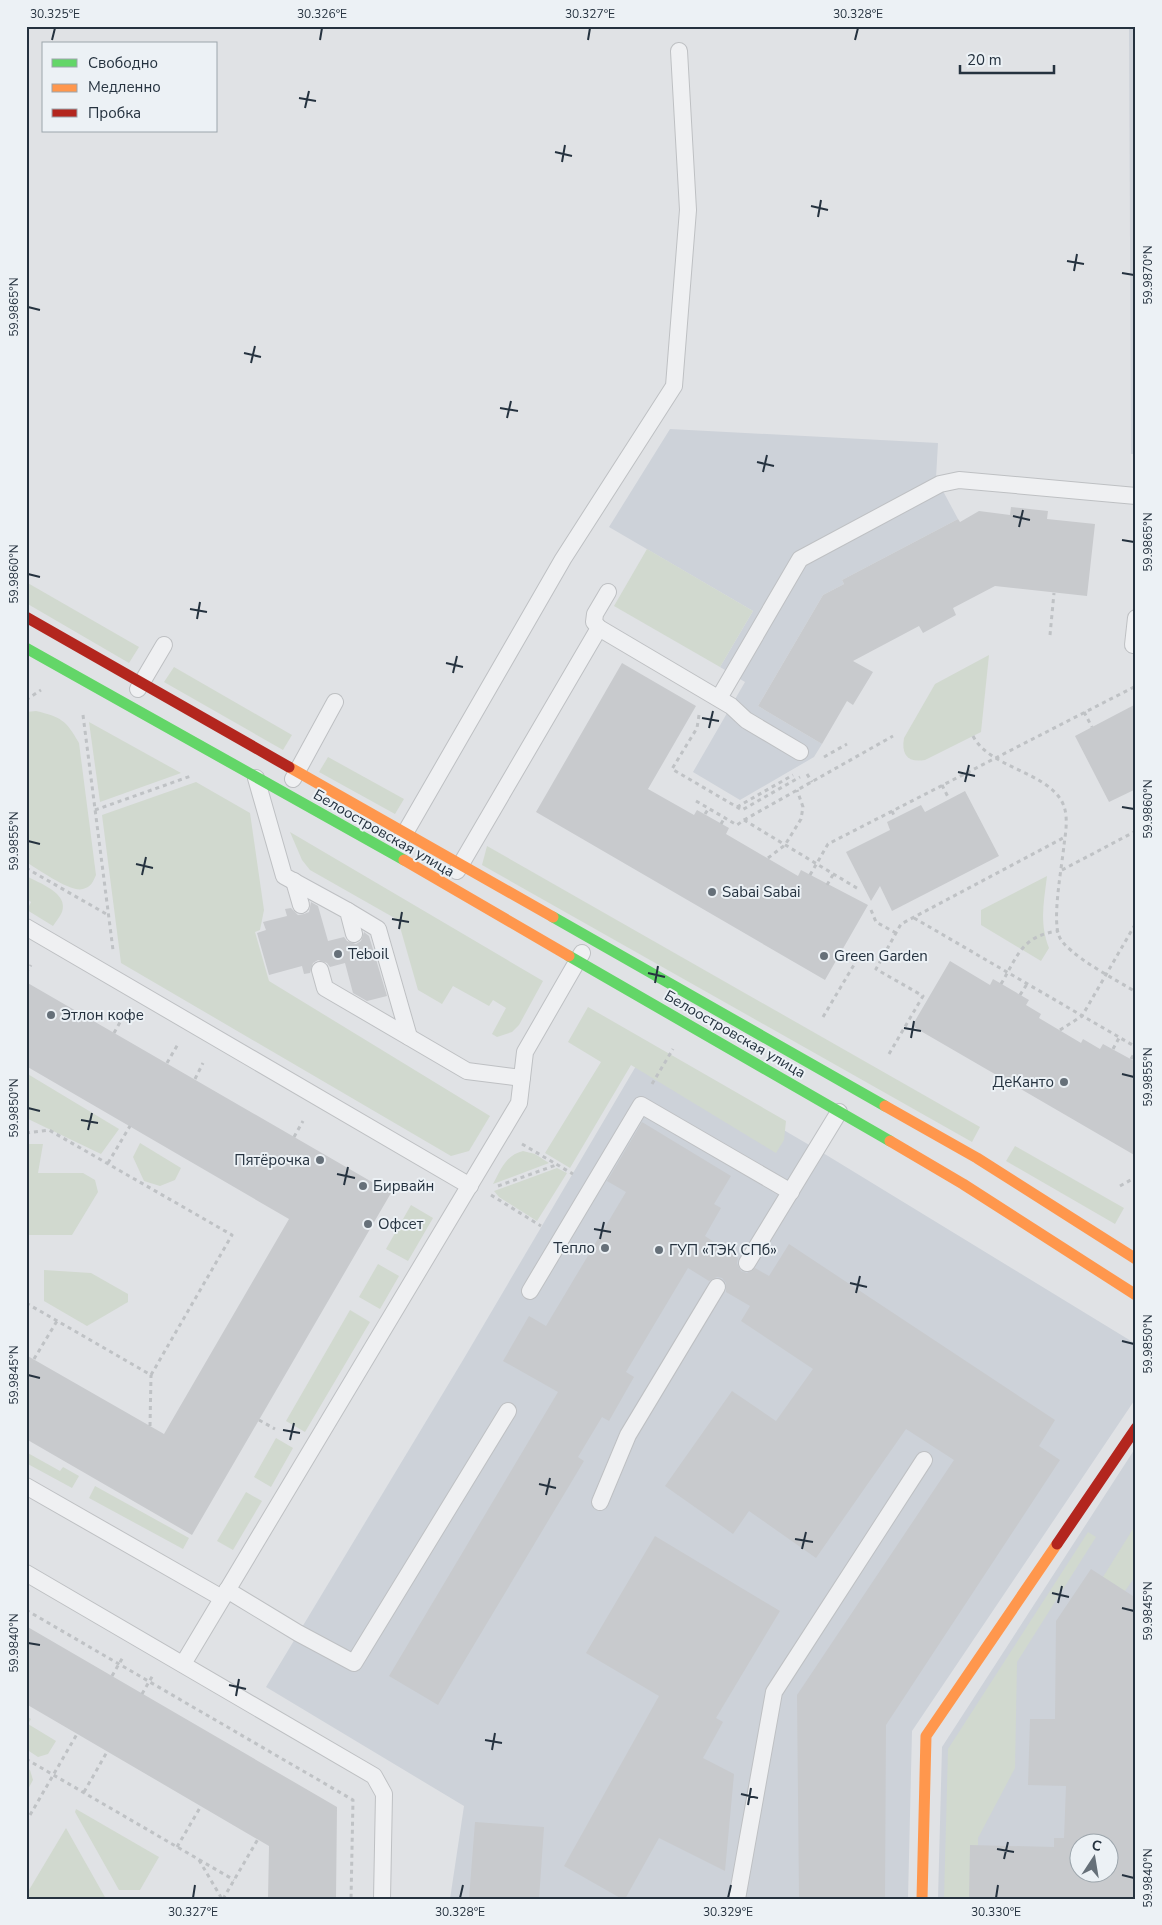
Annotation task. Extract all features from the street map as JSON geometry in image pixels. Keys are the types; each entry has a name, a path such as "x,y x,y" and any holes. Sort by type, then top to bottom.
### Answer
{"street":[{"name":"Белоостровская улица","path":"26,617 977,1158 1136,1260"},
{"name":"Белоостровская улица","path":"26,648 449,886 963,1184 1136,1295"},
{"path":"922,1899 926,1736 1135,1430"}],"lane":[{"path":"393,854 563,559 674,386 688,210 679,51"},
{"path":"719,698 800,559 940,484 959,480 1136,496"},
{"path":"608,592 595,614 594,622 599,628 719,698 746,720 800,752"},
{"path":"1133,644 1136,618"},
{"path":"449,886 599,628"},
{"path":"128,706 164,645"},
{"path":"284,793 336,702"},
{"path":"256,778 284,876 378,928 409,1036"},
{"path":"294,881 301,905"},
{"path":"348,912 354,934"},
{"path":"26,927 477,1189"},
{"path":"183,1664 477,1189 502,1132 519,1103 524,1052 590,938"},
{"path":"320,970 325,988 467,1071 522,1078"},
{"path":"373,1000 378,1019"},
{"path":"530,1292 641,1105 791,1192"},
{"path":"747,1264 839,1112"},
{"path":"600,1502 628,1435 717,1286"},
{"path":"26,1486 354,1663 508,1411"},
{"path":"737,1899 774,1692 924,1460"},
{"path":"26,1574 374,1776 384,1794 382,1899"}],"path":[{"path":"1050,635 1054,593"},
{"path":"810,875 828,844 1135,687"},
{"path":"26,700 43,688"},
{"path":"704,690 697,728 672,769 742,810 807,773 812,782"},
{"path":"82,710 116,980"},
{"path":"1084,712 1092,727"},
{"path":"696,800 737,825 893,736"},
{"path":"972,736 977,745 996,758 1047,786 1060,800 1066,815 1056,918 1059,937 1070,950 1136,992"},
{"path":"95,810 197,774"},
{"path":"942,785 949,799"},
{"path":"768,858 785,845 800,818 803,807 797,790"},
{"path":"705,814 709,808"},
{"path":"892,811 896,818"},
{"path":"721,824 725,817"},
{"path":"744,820 860,890"},
{"path":"1062,870 1136,832"},
{"path":"889,1054 923,996 876,969 901,924 1065,837"},
{"path":"26,868 108,916"},
{"path":"827,885 834,873"},
{"path":"870,910 876,922 896,933"},
{"path":"913,918 1119,1038 1136,1049 1131,1059"},
{"path":"1060,1030 1082,1016 1136,923"},
{"path":"1002,984 1021,949 1031,939 1043,933 1058,931"},
{"path":"824,1017 858,958"},
{"path":"26,973 31,965"},
{"path":"1020,995 1027,984"},
{"path":"114,1033 123,1018"},
{"path":"1113,1049 1119,1038"},
{"path":"656,1077 675,1046"},
{"path":"195,1079 203,1063"},
{"path":"294,1137 303,1121"},
{"path":"108,1164 130,1126"},
{"path":"26,1133 49,1130 232,1235 151,1375 150,1426"},
{"path":"502,1132 592,1185"},
{"path":"493,1188 557,1164"},
{"path":"1120,1186 1136,1177"},
{"path":"477,1189 561,1238"},
{"path":"26,1303 151,1375"},
{"path":"34,1359 57,1321"},
{"path":"259,1420 275,1429"},
{"path":"26,1610 352,1800 351,1899"},
{"path":"26,1822 78,1734"},
{"path":"84,1792 108,1752"},
{"path":"26,1759 234,1880"},
{"path":"177,1847 201,1806"},
{"path":"199,1860 222,1899 258,1840"}],"shaded area":[{"path":"1129,26 1136,26 1136,454 1131,454"},
{"path":"670,429 938,443 936,478 958,519 842,580 844,584 823,595 758,706 822,744 814,757 740,800 693,772 745,682 720,667 753,611 609,527"},
{"path":"647,549 753,611 720,667 614,606"},
{"path":"26,582 139,647 129,663 26,603"},
{"path":"989,655 981,732 925,760 910,759 905,753 904,738 935,684"},
{"path":"174,667 292,735 283,750 164,682"},
{"path":"36,711 51,715 62,721 79,743 96,875 90,886 83,889 63,884 26,862 26,712"},
{"path":"89,722 181,773 100,802"},
{"path":"328,757 404,799 395,814 319,772"},
{"path":"196,782 250,813 264,910 260,930 255,932 269,981 490,1116 469,1151 451,1156 121,963 102,815"},
{"path":"290,832 543,981 519,1025 512,1032 497,1037 492,1034 506,1008 493,1000 489,1006 453,986 442,1004 418,990 398,920 310,870 302,860"},
{"path":"487,846 980,1127 972,1142 482,865"},
{"path":"26,876 45,885 61,899 63,905 62,912 53,926 27,910 31,902 26,898"},
{"path":"1047,876 1043,921 1049,948 1041,961 981,925 981,910"},
{"path":"588,1007 786,1121 784,1140 776,1153 631,1065 570,1168 545,1153 601,1062 568,1042"},
{"path":"646,1049 828,1156 1136,1344 1136,1398 912,1731 908,1899 450,1899 464,1806 266,1687 463,1360"},
{"path":"26,1073 119,1129 101,1154 26,1118"},
{"path":"140,1143 181,1168 175,1180 160,1186 144,1181 133,1157"},
{"path":"28,1144 43,1144 38,1173 83,1173 95,1180 98,1192 72,1235 26,1235 26,1147"},
{"path":"1015,1146 1124,1208 1115,1224 1006,1161"},
{"path":"523,1151 535,1154 549,1163 493,1184 508,1159"},
{"path":"557,1168 567,1173 537,1221 499,1197 494,1191"},
{"path":"411,1205 433,1218 408,1261 386,1249"},
{"path":"378,1264 399,1276 380,1309 359,1297"},
{"path":"44,1270 91,1273 128,1294 128,1302 87,1326 44,1301"},
{"path":"350,1310 370,1322 305,1432 286,1421"},
{"path":"276,1438 293,1448 271,1487 254,1477"},
{"path":"1136,1447 1136,1899 938,1899 942,1747"},
{"path":"26,1452 60,1471 63,1467 79,1476 72,1488 26,1463"},
{"path":"95,1486 189,1538 183,1549 89,1498"},
{"path":"246,1492 262,1501 233,1550 217,1541"},
{"path":"1136,1524 1136,1575 1125,1591 1103,1577"},
{"path":"1088,1532 1096,1537 1017,1662 1015,1768 978,1838 978,1899 944,1899 948,1749"},
{"path":"26,1716 31,1719 28,1724 56,1741 48,1754 38,1757 26,1749"},
{"path":"26,1768 30,1770 33,1780 27,1791"},
{"path":"76,1809 159,1857 140,1890 119,1890 75,1812"},
{"path":"66,1828 106,1899 26,1899 26,1895"}],"building":[{"path":"1011,507 1048,511 1047,519 1095,524 1087,596 995,586 953,608 956,615 923,633 919,626 853,661 873,672 853,705 847,701 822,744 758,706 823,595 844,584 842,580 958,519 960,522 979,511 1010,515"},
{"path":"622,663 696,706 648,789 694,815 697,810 729,828 726,834 798,876 801,870 868,905 825,980 536,812"},
{"path":"1136,704 1136,789 1109,802 1075,736"},
{"path":"965,791 999,856 892,911 880,886 871,901 846,852 890,830 887,822 921,805 925,812"},
{"name":"Teboil","path":"311,902 318,906 328,941 344,937 347,941 356,944 361,941 364,932 369,936 387,996 367,1001 353,993 345,963 330,967 327,963 318,960 313,963 310,973 304,974 302,966 269,975 257,933 266,930 263,922 287,916 285,909 291,908 298,915 309,912"},
{"path":"950,961 990,985 993,979 1029,1000 1026,1005 1041,1014 1039,1018 1081,1043 1083,1039 1100,1049 1103,1044 1136,1062 1136,1156 912,1026"},
{"path":"26,982 391,1193 192,1535 26,1439 26,1355 164,1434 289,1219 26,1066"},
{"path":"642,1122 731,1176 714,1204 721,1208 705,1236 738,1258 737,1263 741,1271 747,1273 755,1268 769,1276 789,1244 1055,1420 1039,1446 1060,1460 886,1725 885,1899 799,1899 797,1695 954,1460 906,1429 816,1558 749,1511 733,1534 665,1486 732,1391 776,1421 813,1369 741,1321 750,1306 726,1292 726,1283 722,1278 717,1277 709,1281 688,1268 626,1372 634,1377 609,1421 602,1417 578,1457 584,1461 438,1705 389,1676 558,1392 503,1361 529,1316 546,1326 626,1192 607,1181"},
{"path":"655,1536 780,1611 716,1718 723,1722 703,1758 734,1774 725,1871 659,1838 625,1899 622,1899 564,1866 659,1696 586,1653"},
{"path":"1091,1569 1136,1598 1136,1899 969,1899 970,1845 1054,1847 1054,1838 1064,1838 1066,1786 1028,1785 1030,1719 1055,1719 1056,1621"},
{"path":"26,1626 337,1807 336,1899 268,1899 269,1846 26,1704"},
{"path":"475,1822 544,1827 539,1899 469,1899"}],"traffic: fast":[{"path":"26,648 404,860"},
{"path":"553,917 885,1106"},
{"path":"569,956 890,1141"}],"traffic: slow":[{"path":"289,767 553,917"},
{"path":"404,860 569,956"},
{"path":"885,1106 977,1158 1136,1259"},
{"path":"890,1141 963,1184 1136,1295"},
{"path":"922,1899 926,1736 1057,1544"}],"traffic: jam":[{"path":"26,617 289,767"},
{"path":"1057,1544 1136,1428"}],"place":[{"name":"Sabai Sabai","path":"712,892"},
{"name":"Teboil","path":"338,954"},
{"name":"Green Garden","path":"824,956"},
{"name":"Этлон кофе","path":"51,1015"},
{"name":"ДеКанто","path":"1064,1082"},
{"name":"Пятёрочка","path":"320,1160"},
{"name":"Бирвайн","path":"363,1186"},
{"name":"Офсет","path":"368,1224"},
{"name":"Тепло","path":"605,1248"},
{"name":"ГУП «ТЭК СПб»","path":"659,1250"}]}
